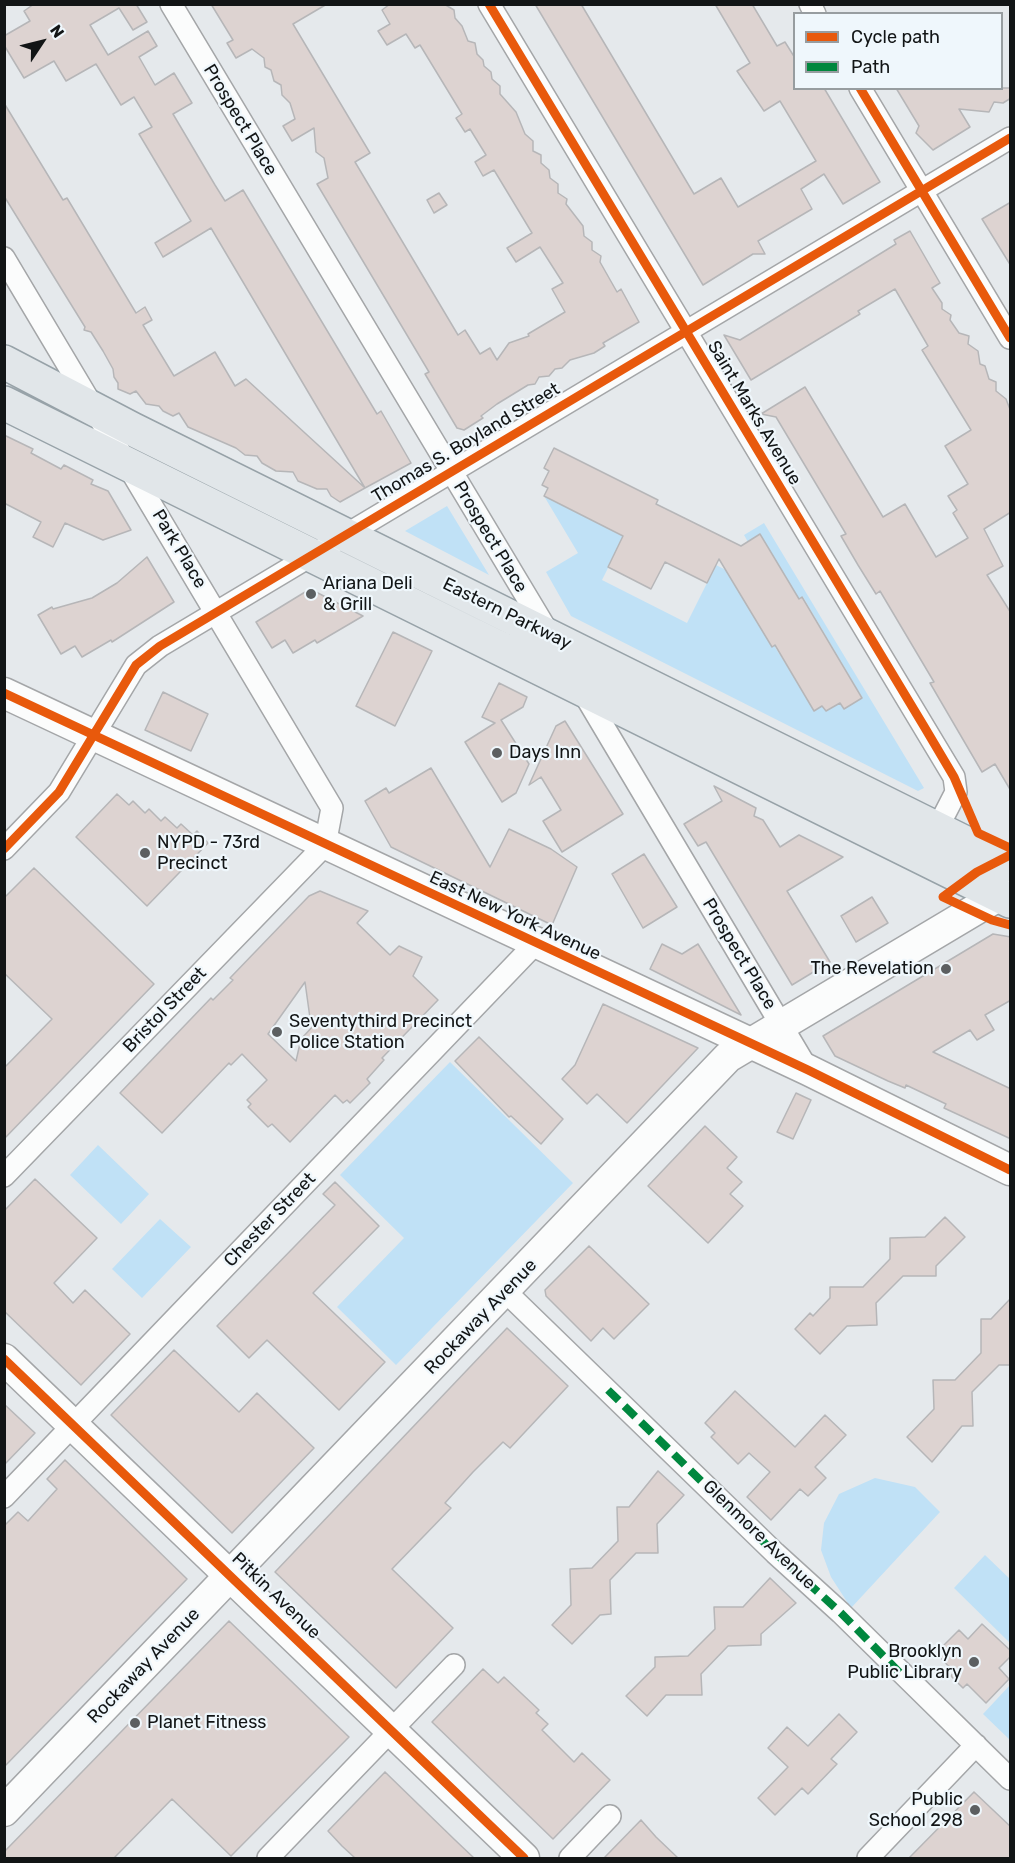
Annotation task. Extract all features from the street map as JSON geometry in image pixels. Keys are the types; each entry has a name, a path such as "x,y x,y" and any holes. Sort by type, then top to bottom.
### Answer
{"main road":[{"name":"Eastern Parkway","path":"4,362 345,535 1011,865"},
{"name":"Eastern Parkway","path":"4,403 582,690 1006,896"}],"street":[{"name":"Prospect Place","path":"171,4 808,1070"},
{"name":"Saint Marks Avenue","path":"489,4 954,777 956,792 937,829"},
{"path":"861,90 1011,338"},
{"name":"Thomas S. Boyland Street","path":"4,849 59,792 136,665 160,646 1011,138"},
{"name":"Park Place","path":"4,258 98,410 332,808 325,845"},
{"name":"East New York Avenue","path":"4,693 535,944 808,1070 1011,1170"},
{"name":"Bristol Street","path":"4,1176 325,845"},
{"name":"Rockaway Avenue","path":"4,1811 506,1292 728,1057 1006,896"},
{"name":"Chester Street","path":"4,1497 535,944"},
{"name":"Glenmore Avenue","path":"506,1292 775,1553 842,1613 902,1675 1011,1779"},
{"name":"Pitkin Avenue","path":"4,1359 524,1858"},
{"path":"268,1858 454,1665"},
{"path":"868,1858 976,1745"},
{"path":"570,1858 610,1816"}],"shaded area":[{"path":"544,496 612,530 627,530 602,580 687,623 716,565 726,570 815,710 822,706 826,711 840,703 844,709 862,697 803,597 799,599 760,535 748,542 744,535 764,523 924,788 918,791 571,616 546,572 578,553"},
{"path":"447,506 489,575 405,531"},
{"path":"450,1062 573,1183 396,1365 337,1307 404,1238 340,1175"},
{"path":"98,1145 149,1194 121,1224 70,1175"},
{"path":"160,1219 191,1247 142,1298 112,1269"},
{"path":"875,1478 915,1487 940,1512 851,1608 831,1577 821,1550 824,1523 839,1494"},
{"path":"985,1555 1010,1579 1010,1643 954,1588"},
{"path":"1010,1685 1010,1740 983,1714"}],"building":[{"path":"34,4 136,4 147,22 133,30 119,8 90,25 108,55 148,31 157,46 139,57 155,85 174,73 192,103 173,114 215,185 225,201 243,190 377,414 381,411 411,463 365,488 211,228 163,257 155,243 191,221 139,134 152,127 134,97 121,105 96,64 66,81 54,61 24,78 4,45 4,36 30,21 24,11"},
{"path":"211,4 327,4 293,24 370,153 355,162 458,335 465,330 480,354 490,348 497,360 509,343 529,336 528,334 565,312 552,289 563,283 540,247 516,262 507,248 532,233 494,170 483,176 475,162 486,155 470,129 465,132 456,118 462,114 420,45 415,48 406,34 387,45 378,31 390,24 382,10 390,4 444,4 454,10 455,18 462,26 468,41 475,43 477,54 483,60 484,66 491,72 492,79 500,86 500,94 516,112 525,134 533,141 533,151 541,155 541,163 549,170 550,178 558,184 558,193 567,199 566,204 583,226 584,236 592,242 592,250 601,256 600,262 617,292 621,289 639,322 603,343 605,346 594,353 570,360 562,368 555,369 549,376 539,377 535,384 528,385 497,404 481,416 483,418 464,430 457,428 425,374 429,372 317,184 328,178 324,158 316,152 314,128 292,141 283,126 295,119 290,103 282,95 281,85 274,81 271,70 265,67 264,58 252,49 236,58 227,43 233,40"},
{"path":"535,4 581,4 694,194 721,178 738,207 816,161 780,101 764,111 737,71 750,63 715,4 752,4 777,46 785,42 793,55 793,90 825,90 880,182 843,204 824,174 801,189 812,209 758,241 765,254 753,254 703,285"},
{"path":"1003,88 1011,88 1011,98 1003,103 994,102 989,112 959,109 970,127 933,150 916,133 919,126 897,90 1003,90"},
{"path":"4,103 63,200 67,198 136,313 145,307 152,320 143,325 174,376 215,352 235,386 246,379 365,488 340,502 331,496 327,489 317,489 298,481 293,472 276,471 262,463 257,456 245,455 236,448 188,427 179,413 173,416 159,406 146,404 136,391 130,394 118,389 113,369 103,351 91,332 84,330 85,327 4,196"},
{"path":"439,193 447,205 434,213 427,200"},
{"path":"1011,202 1011,266 982,219"},
{"path":"910,231 940,283 932,288 942,303 942,309 951,315 950,320 959,333 969,336 968,344 978,351 980,364 985,366 989,379 996,382 996,391 1006,399 1011,412 1011,512 984,529 1003,566 987,575 1011,613 1011,791 995,764 982,772 930,683 934,682 880,591 876,594 858,565 841,536 846,534 776,417 761,414 805,387 883,517 905,504 936,557 968,538 953,513 957,510 948,496 968,484 945,446 971,430 922,350 928,346 895,289 858,311 860,314 751,380 724,335 740,340 896,244 894,240"},
{"path":"4,435 33,449 31,453 61,469 64,465 93,480 91,484 108,491 131,530 103,540 65,523 53,547 33,537 41,522 4,503"},
{"path":"554,448 658,500 656,504 741,546 760,534 799,599 802,597 862,698 844,709 840,703 826,711 822,706 814,711 775,645 772,647 719,559 707,583 665,562 651,589 608,567 623,536 544,496 548,488 542,485 549,471 544,468"},
{"path":"147,557 174,602 112,642 111,640 82,657 75,646 61,654 38,615 52,607 53,609 92,598 117,583"},
{"path":"310,589 363,616 317,643 315,640 293,653 285,640 272,648 256,622"},
{"path":"393,632 432,651 395,726 356,706"},
{"name":"Days Inn","path":"499,683 527,697 523,707 501,720 529,764 516,793 502,802 465,742 495,723 482,717"},
{"path":"163,692 208,714 191,751 145,730"},
{"path":"565,721 623,814 562,852 543,821 561,810 541,777 529,785 556,726"},
{"path":"431,768 490,867 509,829 551,849 577,867 552,925 391,847 365,801 386,788 389,793"},
{"path":"714,786 756,808 754,816 763,820 780,847 799,835 843,857 787,891 830,962 792,985 706,842 698,846 684,824 722,801"},
{"name":"NYPD - 73rd Precinct","path":"117,794 129,805 133,801 145,813 149,809 161,821 165,817 177,828 181,824 193,835 197,831 208,843 147,906 76,837"},
{"path":"644,854 677,907 643,928 612,874"},
{"path":"34,868 154,984 4,1139 4,1068 52,1019 4,973 4,898"},
{"path":"320,891 368,911 357,923 390,955 399,946 422,957 413,976 438,1000 382,1058 384,1060 367,1079 370,1083 350,1103 347,1100 343,1103 335,1095 290,1142 272,1124 268,1127 248,1107 251,1104 247,1100 267,1080 242,1054 231,1065 229,1063 162,1133 120,1093 211,998 213,1000 233,980 230,978 309,896","holes":["305,982 310,1018 314,1025 301,1039 296,1061 268,1034"]},
{"path":"872,897 888,923 856,942 841,916"},
{"path":"993,934 1011,937 1011,1000 985,1015 994,1030 977,1040 970,1030 933,1052 1011,1089 1011,1139 944,1108 946,1104 906,1085 905,1088 835,1056 823,1036"},
{"path":"662,944 682,954 698,944 741,1015 650,969"},
{"path":"603,1004 698,1048 627,1123 597,1094 587,1104 562,1079 575,1065"},
{"path":"479,1037 563,1119 541,1144 511,1116 509,1117 455,1061"},
{"path":"796,1093 811,1100 793,1139 777,1132"},
{"path":"705,1126 737,1157 727,1168 742,1182 730,1194 743,1206 708,1243 648,1186"},
{"path":"35,1179 97,1238 54,1283 73,1303 85,1290 130,1334 81,1385 4,1311 4,1211"},
{"path":"335,1182 379,1226 313,1293 385,1362 339,1410 267,1340 249,1358 217,1326 335,1205 323,1194"},
{"path":"945,1217 965,1237 936,1266 936,1276 903,1276 876,1303 877,1325 847,1326 820,1354 795,1329 810,1313 813,1316 830,1298 830,1287 863,1287 890,1259 890,1238 925,1237"},
{"path":"589,1246 649,1304 614,1339 603,1328 591,1341 546,1296 545,1290"},
{"path":"1011,1298 1011,1365 999,1365 972,1392 973,1426 962,1426 932,1462 907,1437 934,1409 933,1380 955,1380 981,1353 981,1319 991,1319"},
{"path":"507,1328 568,1386 510,1448 503,1442 473,1472 445,1503 451,1508 392,1569 453,1628 396,1688 275,1572"},
{"path":"174,1350 239,1412 257,1393 314,1448 232,1533 111,1415"},
{"path":"735,1391 795,1447 825,1415 846,1435 815,1467 826,1478 808,1496 800,1489 771,1520 747,1497 770,1472 749,1453 738,1464 711,1437 715,1433 705,1423"},
{"path":"4,1404 35,1433 4,1465"},
{"path":"65,1460 187,1579 4,1767 4,1526 18,1512 28,1521 57,1489 47,1479"},
{"path":"658,1471 684,1495 657,1524 658,1553 636,1553 610,1580 611,1614 600,1615 572,1644 552,1625 571,1605 570,1569 592,1568 618,1541 617,1507 629,1507"},
{"path":"770,1578 796,1603 761,1634 761,1645 728,1646 701,1674 702,1695 666,1695 647,1716 626,1696 655,1667 655,1657 688,1656 715,1629 714,1607 743,1607"},
{"path":"229,1621 349,1737 231,1856 172,1799 114,1858 4,1858 4,1852"},
{"name":"Brooklyn Public Library","path":"982,1624 1011,1651 1011,1656 999,1668 1009,1679 986,1703 967,1684 963,1688 951,1676 954,1672 936,1653 959,1630 968,1639"},
{"path":"483,1669 498,1683 504,1677 539,1710 536,1713 548,1724 542,1730 574,1762 582,1753 610,1780 553,1839 432,1722"},
{"path":"839,1714 857,1732 831,1759 837,1764 808,1794 802,1788 775,1815 758,1798 788,1767 768,1748 787,1727 808,1746"},
{"path":"385,1772 474,1858 355,1858 342,1846 328,1831"},
{"name":"Public School 298","path":"974,1792 1011,1827 1011,1858 909,1858"},
{"path":"641,1820 678,1858 604,1858"}],"marked path":[{"path":"608,1390 775,1553 841,1613 902,1675"}],"cycle path":[{"path":"489,4 954,777 978,833 1010,848"},
{"path":"861,90 1010,338"},
{"path":"4,849 59,792 136,665 160,646 1010,138"},
{"path":"4,693 808,1070 1010,1170"},
{"path":"1010,855 977,872 943,897 992,920 1010,925"},
{"path":"4,1359 524,1858"}],"place":[{"name":"Ariana Deli & Grill","path":"311,594"},
{"name":"Days Inn","path":"497,753"},
{"name":"NYPD - 73rd Precinct","path":"145,853"},
{"name":"The Revelation","path":"946,969"},
{"name":"Seventythird Precinct Police Station","path":"277,1032"},
{"name":"Brooklyn Public Library","path":"974,1662"},
{"name":"Planet Fitness","path":"135,1723"},
{"name":"Public School 298","path":"975,1810"}]}
